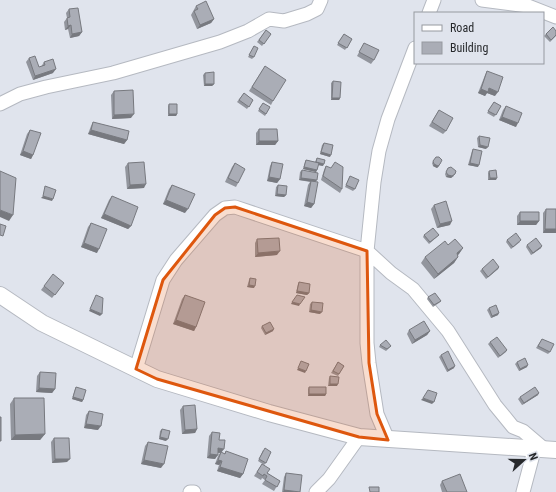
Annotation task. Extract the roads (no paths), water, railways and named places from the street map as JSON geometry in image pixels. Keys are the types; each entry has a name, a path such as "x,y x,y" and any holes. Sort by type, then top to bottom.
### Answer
{"street":[{"path":"0,104 20,94 46,86 113,73 220,42 248,31 269,19 284,21 294,19 317,9 321,0"},
{"path":"429,12 434,0"},
{"path":"482,0 528,6 543,12"},
{"path":"544,12 556,17"},
{"path":"388,440 377,414 369,363 367,343 367,251 374,182 379,151 388,119 414,51"},
{"path":"136,369 163,280 176,260 215,215 225,208 235,207 367,251 391,273 413,289 448,331 495,405 513,427 523,431 545,448"},
{"path":"0,296 42,323 157,379 269,413 359,437 388,440 545,448"},
{"path":"316,492 329,479 359,437"},
{"path":"523,492 545,448"}]}
